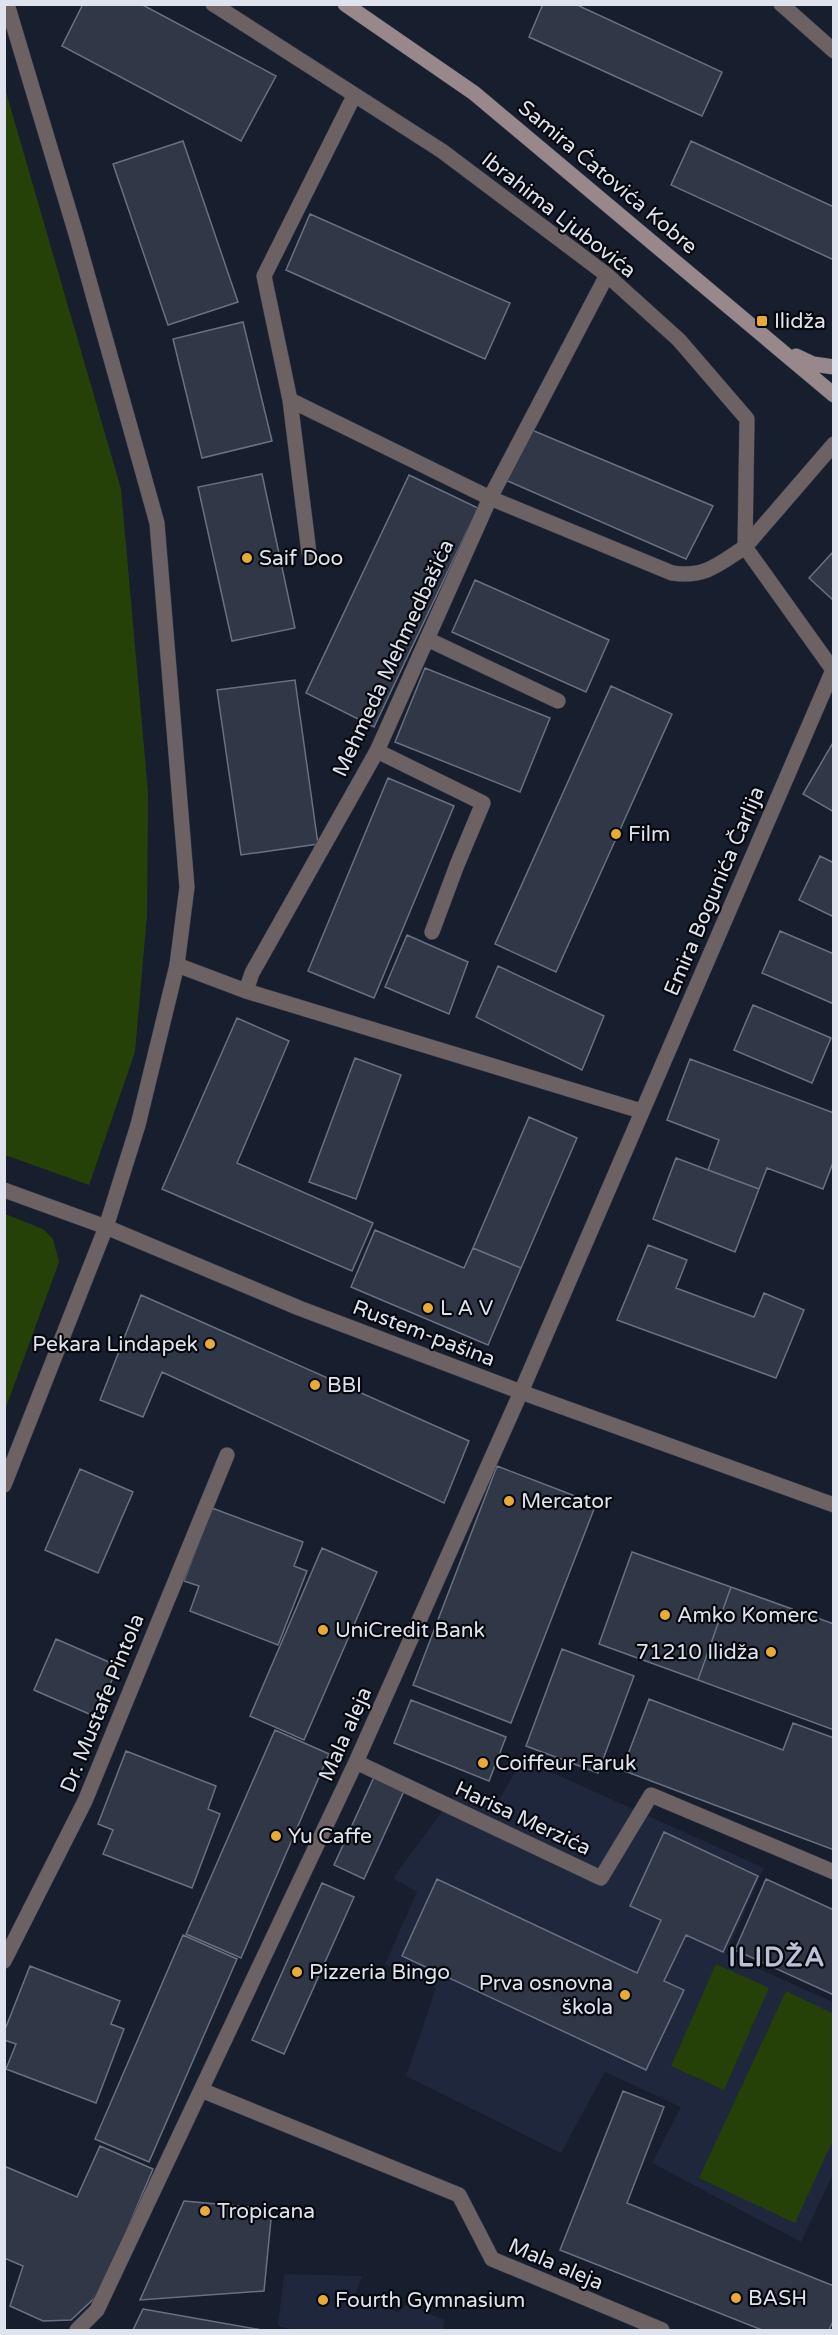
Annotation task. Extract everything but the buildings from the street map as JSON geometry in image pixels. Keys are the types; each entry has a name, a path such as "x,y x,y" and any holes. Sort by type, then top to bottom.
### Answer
{"main road":[{"name":"Samira Ćatovića Kobre","path":"345,4 474,93 834,395"},
{"path":"777,347 813,364 834,367"}],"street":[{"path":"4,1485 106,1227 138,1125 177,965 187,887 157,523 76,234 7,4"},
{"name":"Ibrahima Ljubovića","path":"213,4 442,151 606,275 678,340 747,418 745,547"},
{"path":"781,4 834,51"},
{"path":"309,553 290,400 264,276 354,96"},
{"name":"Mehmeda Mehmedbašića","path":"246,991 252,973 377,751 490,498 606,275"},
{"path":"290,400 490,498 672,573 689,576 706,572 745,547 834,444"},
{"name":"Emira Bogunića Čarlija","path":"521,1392 833,670 745,547"},
{"path":"427,639 558,701"},
{"path":"377,751 483,803 432,932"},
{"path":"177,965 246,991 641,1111"},
{"name":"Rustem-pašina","path":"4,1190 106,1227 299,1308 521,1392 834,1505"},
{"name":"Mala aleja","path":"77,2331 97,2310 356,1762 521,1392"},
{"name":"Dr. Mustafe Pintola","path":"4,1961 85,1801 226,1455"},
{"name":"Harisa Merzića","path":"356,1762 601,1878 651,1795 834,1872"},
{"name":"Mala aleja","path":"201,2090 459,2195 492,2259 662,2331"}],"shaded area":[{"name":"Prva osnovna škola","path":"522,1759 764,1868 726,1954 833,2002 833,2174 801,2242 652,2163 681,2107 605,2072 561,2153 406,2076 436,1988 385,1964 417,1892 393,1878 455,1794 495,1808"},
{"name":"Fourth Gymnasium","path":"284,2274 362,2276 355,2296 398,2312 407,2304 444,2320 443,2330 294,2330 278,2326"}],"green space":[{"path":"4,85 121,489 148,792 147,915 135,1052 89,1185 5,1155"},
{"path":"5,1214 43,1229 53,1239 59,1262 5,1410"},
{"path":"716,1964 769,1988 724,2090 671,2066"},
{"path":"786,1991 834,2014 833,2140 795,2223 699,2178"}],"place":[{"name":"Ilidža","path":"762,321"},
{"name":"Saif Doo","path":"247,558"},
{"name":"Film","path":"616,834"},
{"name":"L A V","path":"428,1308"},
{"name":"Pekara Lindapek","path":"210,1344"},
{"name":"BBI","path":"315,1385"},
{"name":"Mercator","path":"509,1501"},
{"name":"Amko Komerc","path":"665,1615"},
{"name":"UniCredit Bank","path":"323,1630"},
{"name":"71210 Ilidža","path":"771,1652"},
{"name":"Coiffeur Faruk","path":"483,1763"},
{"name":"Yu Caffe","path":"276,1836"},
{"name":"Pizzeria Bingo","path":"297,1972"},
{"name":"Prva osnovna škola","path":"625,1995"},
{"name":"Tropicana","path":"205,2211"},
{"name":"BASH","path":"736,2298"},
{"name":"Fourth Gymnasium","path":"323,2300"}],"district":[{"name":"ILIDŽA","path":"777,1957"}]}
